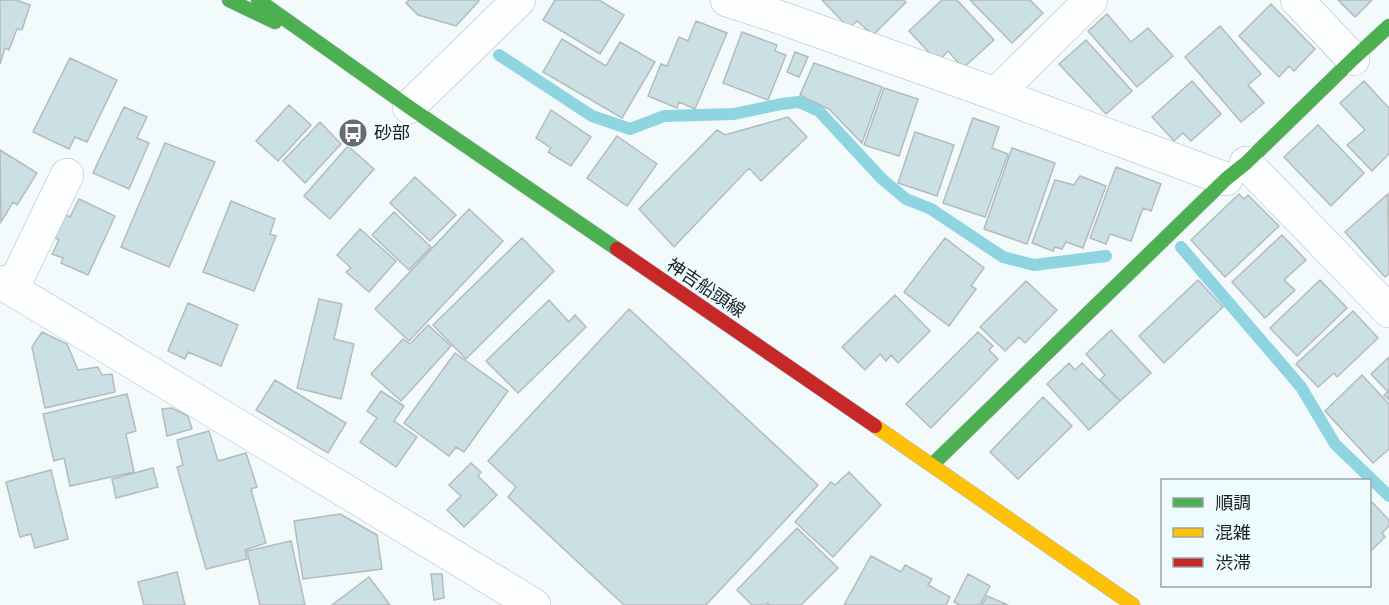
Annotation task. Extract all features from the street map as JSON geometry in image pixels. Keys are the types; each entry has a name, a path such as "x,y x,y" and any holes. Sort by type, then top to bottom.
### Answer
{"main road":[{"path":"229,0 315,41"},
{"name":"神吉船頭線","path":"258,0 409,107 1133,605"},
{"path":"283,0 315,41"},
{"path":"932,465 1389,26"}],"street":[{"path":"409,107 519,0"},
{"path":"727,0 780,7 996,94 1236,171 1389,311"},
{"path":"996,94 1091,0"},
{"path":"1297,0 1353,59"},
{"path":"67,175 6,285 534,605"}],"building":[{"path":"0,0 16,0 30,5 22,30 17,29 9,50 5,48 0,64"},
{"path":"409,0 479,1 456,26 418,15 406,3"},
{"path":"555,0 599,0 624,15 600,54 543,20"},
{"path":"822,0 903,0 906,2 873,35 857,21 849,28"},
{"path":"942,0 957,0 994,40 963,68 948,51 938,62 909,31"},
{"path":"970,0 1030,0 1043,13 1012,43"},
{"path":"1338,0 1372,0 1355,17"},
{"path":"1271,4 1315,49 1294,71 1289,66 1279,77 1239,36"},
{"path":"1107,14 1131,42 1148,28 1173,56 1137,87 1088,31"},
{"path":"696,21 727,33 695,109 679,102 677,108 648,96 661,64 667,66 679,37 688,41"},
{"path":"1220,26 1261,74 1248,85 1264,103 1241,122 1185,57"},
{"path":"742,32 777,45 775,51 786,55 768,100 723,83"},
{"path":"562,39 606,66 620,42 655,62 622,118 543,72"},
{"path":"1086,40 1132,91 1106,114 1059,64"},
{"path":"795,52 808,57 799,77 787,72"},
{"path":"70,58 117,80 87,142 75,137 69,149 33,132"},
{"path":"814,63 882,87 862,143 829,109 800,95"},
{"path":"1192,81 1221,114 1191,141 1183,133 1174,141 1152,117"},
{"path":"1364,81 1389,108 1389,154 1372,171 1347,145 1365,130 1340,103"},
{"path":"884,88 918,99 899,156 864,145"},
{"path":"289,105 311,125 278,161 256,141"},
{"path":"124,107 147,117 137,138 149,143 129,189 93,173"},
{"path":"551,110 591,137 571,166 548,152 551,148 536,138"},
{"path":"788,117 807,137 761,181 749,168 674,247 639,209 717,130 725,135"},
{"path":"973,118 999,127 992,148 1008,154 985,217 943,203"},
{"path":"320,122 341,144 305,183 283,161"},
{"path":"1318,125 1364,173 1331,206 1284,157"},
{"path":"915,132 954,145 937,196 898,183"},
{"path":"617,136 657,164 627,206 587,178"},
{"path":"165,143 215,162 169,267 121,247"},
{"path":"348,146 374,169 330,219 304,196"},
{"path":"1012,148 1055,163 1027,244 984,229"},
{"path":"0,150 37,173 17,205 13,202 1,222"},
{"path":"1116,167 1161,184 1151,211 1143,208 1131,241 1110,234 1106,244 1090,238"},
{"path":"1080,176 1106,186 1083,248 1066,242 1062,249 1055,247 1053,251 1032,243 1055,180 1074,185"},
{"path":"415,177 456,215 430,241 390,203"},
{"path":"1239,194 1244,199 1248,195 1279,226 1225,277 1191,240"},
{"path":"1388,194 1389,274 1385,277 1345,232"},
{"path":"79,199 115,216 88,275 61,263 63,258 52,254 59,240 54,237 64,214 70,217"},
{"path":"231,201 275,219 270,234 276,236 254,291 203,272"},
{"path":"469,209 503,241 409,341 375,309"},
{"path":"394,212 431,247 409,270 372,235"},
{"path":"360,229 396,261 369,292 346,272 351,268 337,255"},
{"path":"1282,235 1306,260 1284,280 1295,290 1265,318 1232,282"},
{"path":"522,238 554,271 466,359 433,325"},
{"path":"945,238 984,268 971,286 976,289 949,326 904,292"},
{"path":"1198,280 1223,307 1164,363 1139,336"},
{"path":"1320,280 1347,308 1297,356 1270,328"},
{"path":"1026,281 1057,310 1025,343 1019,337 1005,351 980,327"},
{"path":"895,295 930,331 898,363 891,355 886,361 880,354 865,370 842,347"},
{"path":"319,299 342,304 334,339 354,344 341,399 297,388"},
{"path":"549,300 569,322 575,315 586,327 518,393 486,361"},
{"path":"188,303 238,325 221,366 188,352 185,359 168,351"},
{"path":"629,309 818,485 706,605 624,605 508,497 516,487 488,461"},
{"path":"1353,311 1378,338 1337,377 1334,373 1318,387 1296,364"},
{"path":"428,325 451,346 401,401 371,374 403,339 410,344"},
{"path":"1111,330 1151,373 1120,401 1100,380 1105,375 1086,354"},
{"path":"42,332 67,344 78,370 98,367 102,375 112,374 115,392 45,408 32,347"},
{"path":"978,332 993,346 989,350 998,359 931,428 906,404"},
{"path":"455,353 508,391 464,452 456,447 449,456 404,423"},
{"path":"1389,357 1389,400 1384,395 1388,392 1371,374"},
{"path":"1069,363 1075,370 1082,363 1120,401 1089,430 1047,384"},
{"path":"1362,375 1389,404 1389,449 1373,463 1325,411"},
{"path":"275,380 346,423 328,453 256,410"},
{"path":"381,391 404,406 394,421 417,437 396,467 360,442 377,418 367,411"},
{"path":"127,394 136,431 126,434 134,472 70,486 64,458 54,461 43,414"},
{"path":"1043,397 1072,426 1018,479 990,452"},
{"path":"172,408 188,416 192,429 167,436 162,409"},
{"path":"209,431 218,461 246,453 257,487 251,489 266,543 245,550 247,559 206,569 177,467 183,465 177,440"},
{"path":"471,463 481,472 478,476 497,495 464,527 447,510 461,496 449,485"},
{"path":"153,468 158,487 116,498 112,479"},
{"path":"51,470 68,539 35,548 31,534 20,537 6,482"},
{"path":"849,472 881,505 833,557 795,522 831,482 835,485"},
{"path":"1371,501 1389,520 1389,526 1382,533 1385,537 1371,551"},
{"path":"340,514 377,535 382,569 303,579 294,521"},
{"path":"797,528 838,568 801,605 769,605 768,603 752,605 737,590"},
{"path":"291,541 305,605 260,605 247,551"},
{"path":"871,556 901,572 905,565 932,579 928,585 950,597 946,605 844,605"},
{"path":"177,572 185,605 144,605 138,582"},
{"path":"431,574 442,574 444,598 434,600"},
{"path":"968,574 990,586 980,605 959,605 954,602"},
{"path":"369,577 390,605 332,605"},
{"path":"987,596 1008,605 982,605"}],"waterway":[{"path":"499,55 592,116 630,129 664,116 734,114 799,102 819,111 882,179 906,199 931,209 1003,257 1034,265 1106,256"},
{"path":"1181,247 1301,387 1335,444 1389,496"}],"traffic: fast":[{"path":"229,0 275,22"},
{"path":"258,0 409,107 617,249"},
{"path":"932,465 1226,179 1246,163 1389,26"}],"traffic: slow":[{"path":"875,426 1133,605"}],"traffic: jam":[{"path":"617,249 875,426"}],"place":[{"name":"砂部","path":"353,133"}]}
